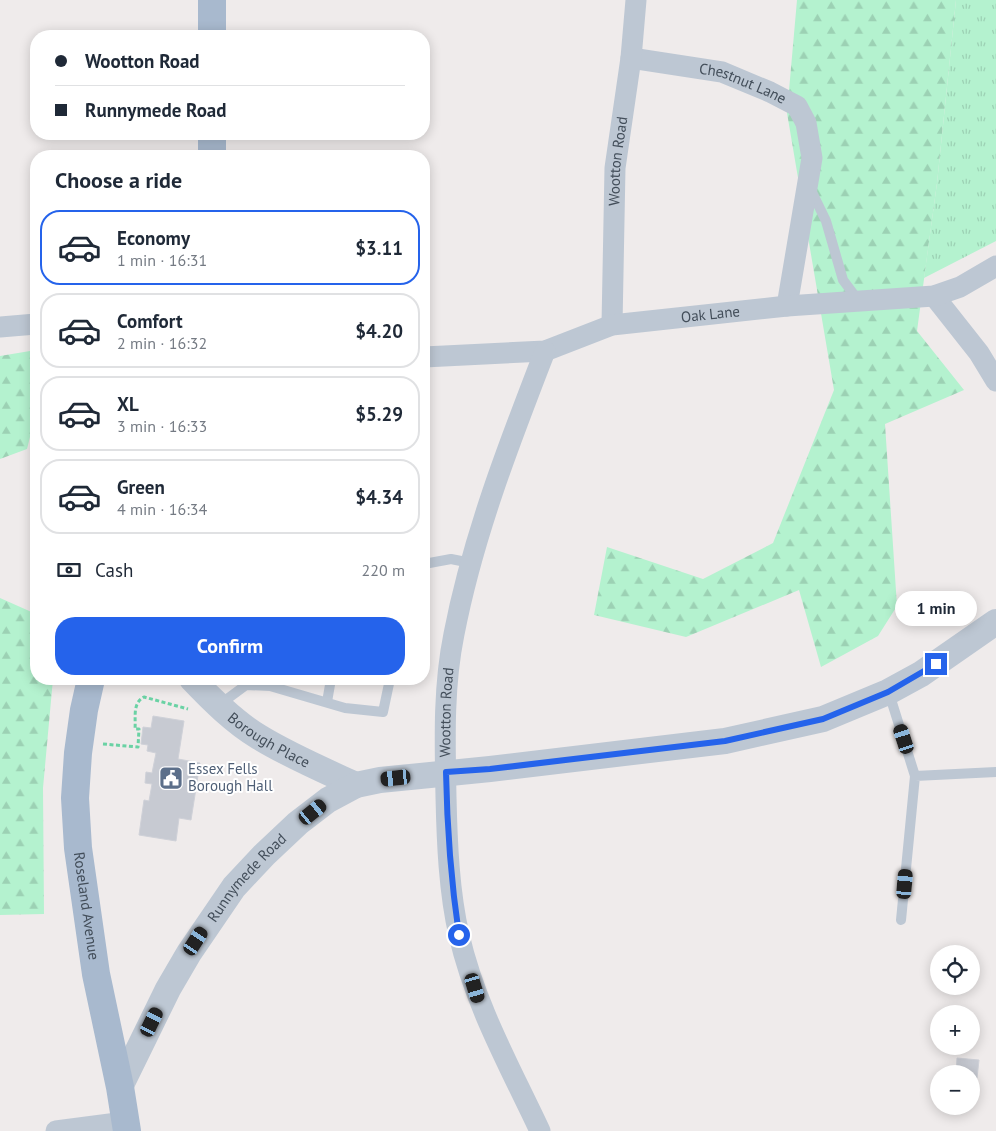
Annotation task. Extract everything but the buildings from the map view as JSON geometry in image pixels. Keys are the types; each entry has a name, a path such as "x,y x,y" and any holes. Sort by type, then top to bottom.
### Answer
{"main road":[{"path":"212,0 212,30"},
{"name":"Roseland Avenue","path":"90,685 79,742 76,798 78,848 96,974 120,1087 126,1127"}],"street":[{"name":"Wootton Road","path":"612,325 615,168 631,58 636,0"},
{"name":"Chestnut Lane","path":"631,58 722,72 770,92 797,106 806,122 812,158 787,306"},
{"name":"Oak Lane","path":"430,357 546,351 612,325 787,306 934,296 960,286 996,266"},
{"path":"934,296 979,353 996,381"},
{"path":"0,327 30,324"},
{"name":"Wootton Road","path":"540,1131 480,1005 459,935 452,887 447,827 445,728 452,646 472,564 501,463 546,351"},
{"name":"Runnymede Road","path":"120,1087 168,989 189,953 234,887 264,855 298,824 328,800 356,785 380,780 446,772 490,769 725,741 823,719 888,692 921,674 996,622"},
{"name":"Borough Place","path":"198,685 232,718 258,736 289,754 356,785"},
{"path":"56,1131 126,1127"}],"lane":[{"path":"808,186 826,221 843,280 859,301"},
{"path":"430,563 451,559 472,564"},
{"path":"216,703 246,685 270,686 345,708 384,712 389,685"},
{"path":"326,702 330,685"},
{"path":"888,692 915,776 901,920"},
{"path":"915,776 996,772"}],"path":[{"path":"79,742 138,747 139,729 135,729 135,709 138,702 144,697 205,714 216,703"}],"green space":[{"path":"797,0 956,0 937,183 917,331 964,390 885,424 897,606 878,636 821,667 799,590 686,637 594,615 607,547 703,579 773,543 834,390 787,113"},
{"path":"956,0 996,0 996,241 924,278 937,183"},
{"path":"30,351 30,437 27,449 0,459 0,356"},
{"path":"0,598 30,611 30,685 52,685 43,788 44,914 0,915"}],"place":[{"name":"Essex Fells Borough Hall","path":"171,778"}],"route":[{"path":"459,935 452,887 447,827 446,772 490,769 725,741 823,719 888,692 936,664"}]}
